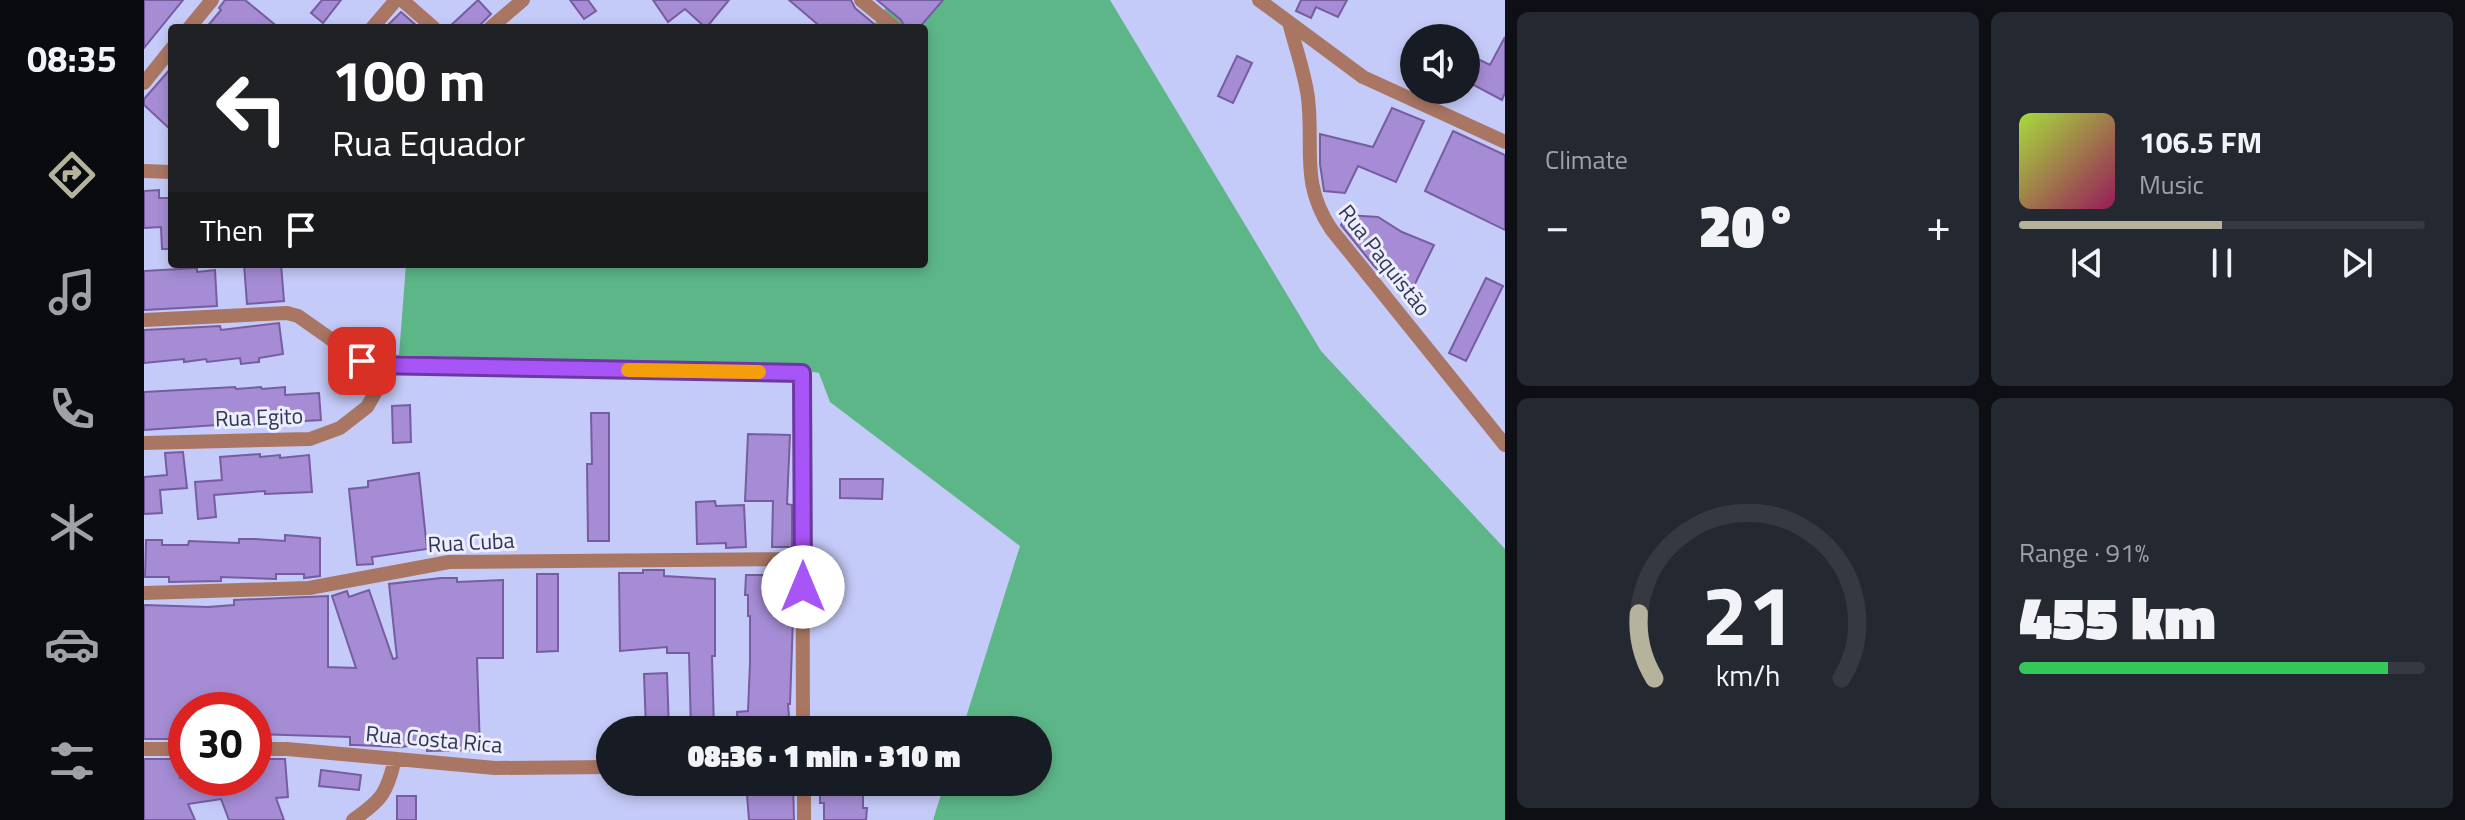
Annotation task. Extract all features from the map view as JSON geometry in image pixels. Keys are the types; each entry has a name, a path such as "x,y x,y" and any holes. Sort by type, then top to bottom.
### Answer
{"street":[{"path":"192,24 212,0"},
{"path":"376,24 399,0 429,24"},
{"path":"495,24 523,0"},
{"path":"861,0 890,24"},
{"path":"1259,0 1290,26 1363,77 1505,142"},
{"name":"Rua Paquistão","path":"1290,26 1308,96 1310,180 1318,209 1505,445"},
{"path":"144,83 168,53"},
{"path":"144,171 168,172"},
{"path":"144,320 287,313 298,316 362,361 373,365 802,373 803,716"},
{"name":"Rua Egito","path":"144,443 310,439 340,428 367,407 391,365"},
{"name":"Rua Cuba","path":"144,593 309,588 449,562 803,559"},
{"path":"144,749 168,749"},
{"name":"Rua Costa Rica","path":"272,749 495,768 596,767"},
{"path":"353,820 377,804 388,788 395,759"},
{"path":"804,796 804,820"}],"green space":[{"path":"891,0 1110,0 1321,351 1505,549 1505,820 933,820 941,796 1052,796 1052,716 966,716 1020,546 830,402 819,373 792,368 399,355 406,268 928,268 928,24 875,24"}],"building":[{"path":"144,0 183,0 144,48"},
{"path":"225,0 245,0 274,24 209,24 221,10 219,8"},
{"path":"322,0 341,0 323,23 311,13"},
{"path":"478,0 491,14 481,24 452,24"},
{"path":"570,0 588,0 596,11 584,19"},
{"path":"653,0 729,0 709,24 702,24 685,9 668,22"},
{"path":"789,0 851,0 855,8 874,24 817,24"},
{"path":"877,0 943,0 922,24 903,24"},
{"path":"1301,0 1347,0 1338,17 1316,7 1311,18 1296,11"},
{"path":"401,12 415,24 389,24"},
{"path":"1505,37 1505,93 1502,100 1480,88 1480,60 1490,65"},
{"path":"1237,56 1252,63 1233,103 1218,96"},
{"path":"168,72 168,127 144,105 144,99"},
{"path":"1392,108 1424,121 1396,182 1358,166 1345,193 1324,191 1320,134 1373,147"},
{"path":"1453,131 1505,155 1505,230 1425,191"},
{"path":"159,190 159,198 168,198 168,249 162,249 161,227 144,228 144,191"},
{"path":"1346,215 1378,217 1402,232 1434,245 1408,298 1374,266 1341,225"},
{"path":"197,268 197,272 215,270 217,306 144,310 144,271"},
{"path":"244,268 281,268 284,301 247,304"},
{"path":"1486,278 1503,286 1466,361 1449,353"},
{"path":"279,323 283,354 259,358 259,362 241,364 240,358 144,363 144,330 220,326 221,330"},
{"path":"285,387 285,395 319,393 321,420 270,426 269,423 246,423 144,430 144,392"},
{"path":"410,405 411,442 393,443 392,406"},
{"path":"591,413 609,413 609,541 588,541 587,464 592,464"},
{"path":"748,434 790,435 787,504 792,505 792,547 772,547 773,501 745,501"},
{"path":"183,452 187,488 160,490 162,513 144,514 144,477 167,475 165,453"},
{"path":"260,454 260,457 280,455 280,458 309,455 312,492 265,494 265,491 214,495 216,517 198,519 195,482 222,480 220,457"},
{"path":"419,473 427,549 372,557 373,564 357,565 349,489 368,487 368,481"},
{"path":"840,479 883,479 882,499 840,498"},
{"path":"715,501 716,506 744,505 746,547 726,548 726,543 697,544 696,502"},
{"path":"285,535 320,538 320,576 304,578 304,574 276,574 276,579 221,577 221,581 169,582 169,577 145,577 146,540 162,540 162,545 188,545 189,541 285,541"},
{"path":"643,570 664,570 664,576 715,579 714,716 691,716 689,653 667,653 667,647 620,651 619,573 643,573"},
{"path":"537,574 558,574 558,651 537,652"},
{"path":"746,575 788,575 790,618 793,618 789,716 737,716 737,712 748,711 750,616 748,595 745,595"},
{"path":"441,578 457,578 457,582 503,580 503,658 477,658 480,750 427,751 427,744 400,747 350,745 350,737 272,735 272,692 168,692 168,739 144,739 144,605 208,607 234,605 234,600 328,596 328,667 356,668 332,596 347,591 349,597 369,590 393,659 397,658 389,584"},
{"path":"667,673 669,716 646,716 644,674"},
{"path":"144,759 168,759 168,796 272,796 272,759 285,759 288,797 276,798 284,820 229,820 221,799 188,804 195,820 144,820"},
{"path":"321,770 361,775 359,790 319,786"},
{"path":"397,796 416,796 416,820 397,820"},
{"path":"747,796 793,796 794,820 749,820"},
{"path":"820,796 863,796 863,808 867,808 866,820 824,820 824,803 820,803"}],"slow traffic":[{"path":"628,370 759,372"}],"route":[{"path":"362,361 373,365 802,373 803,587"}]}
